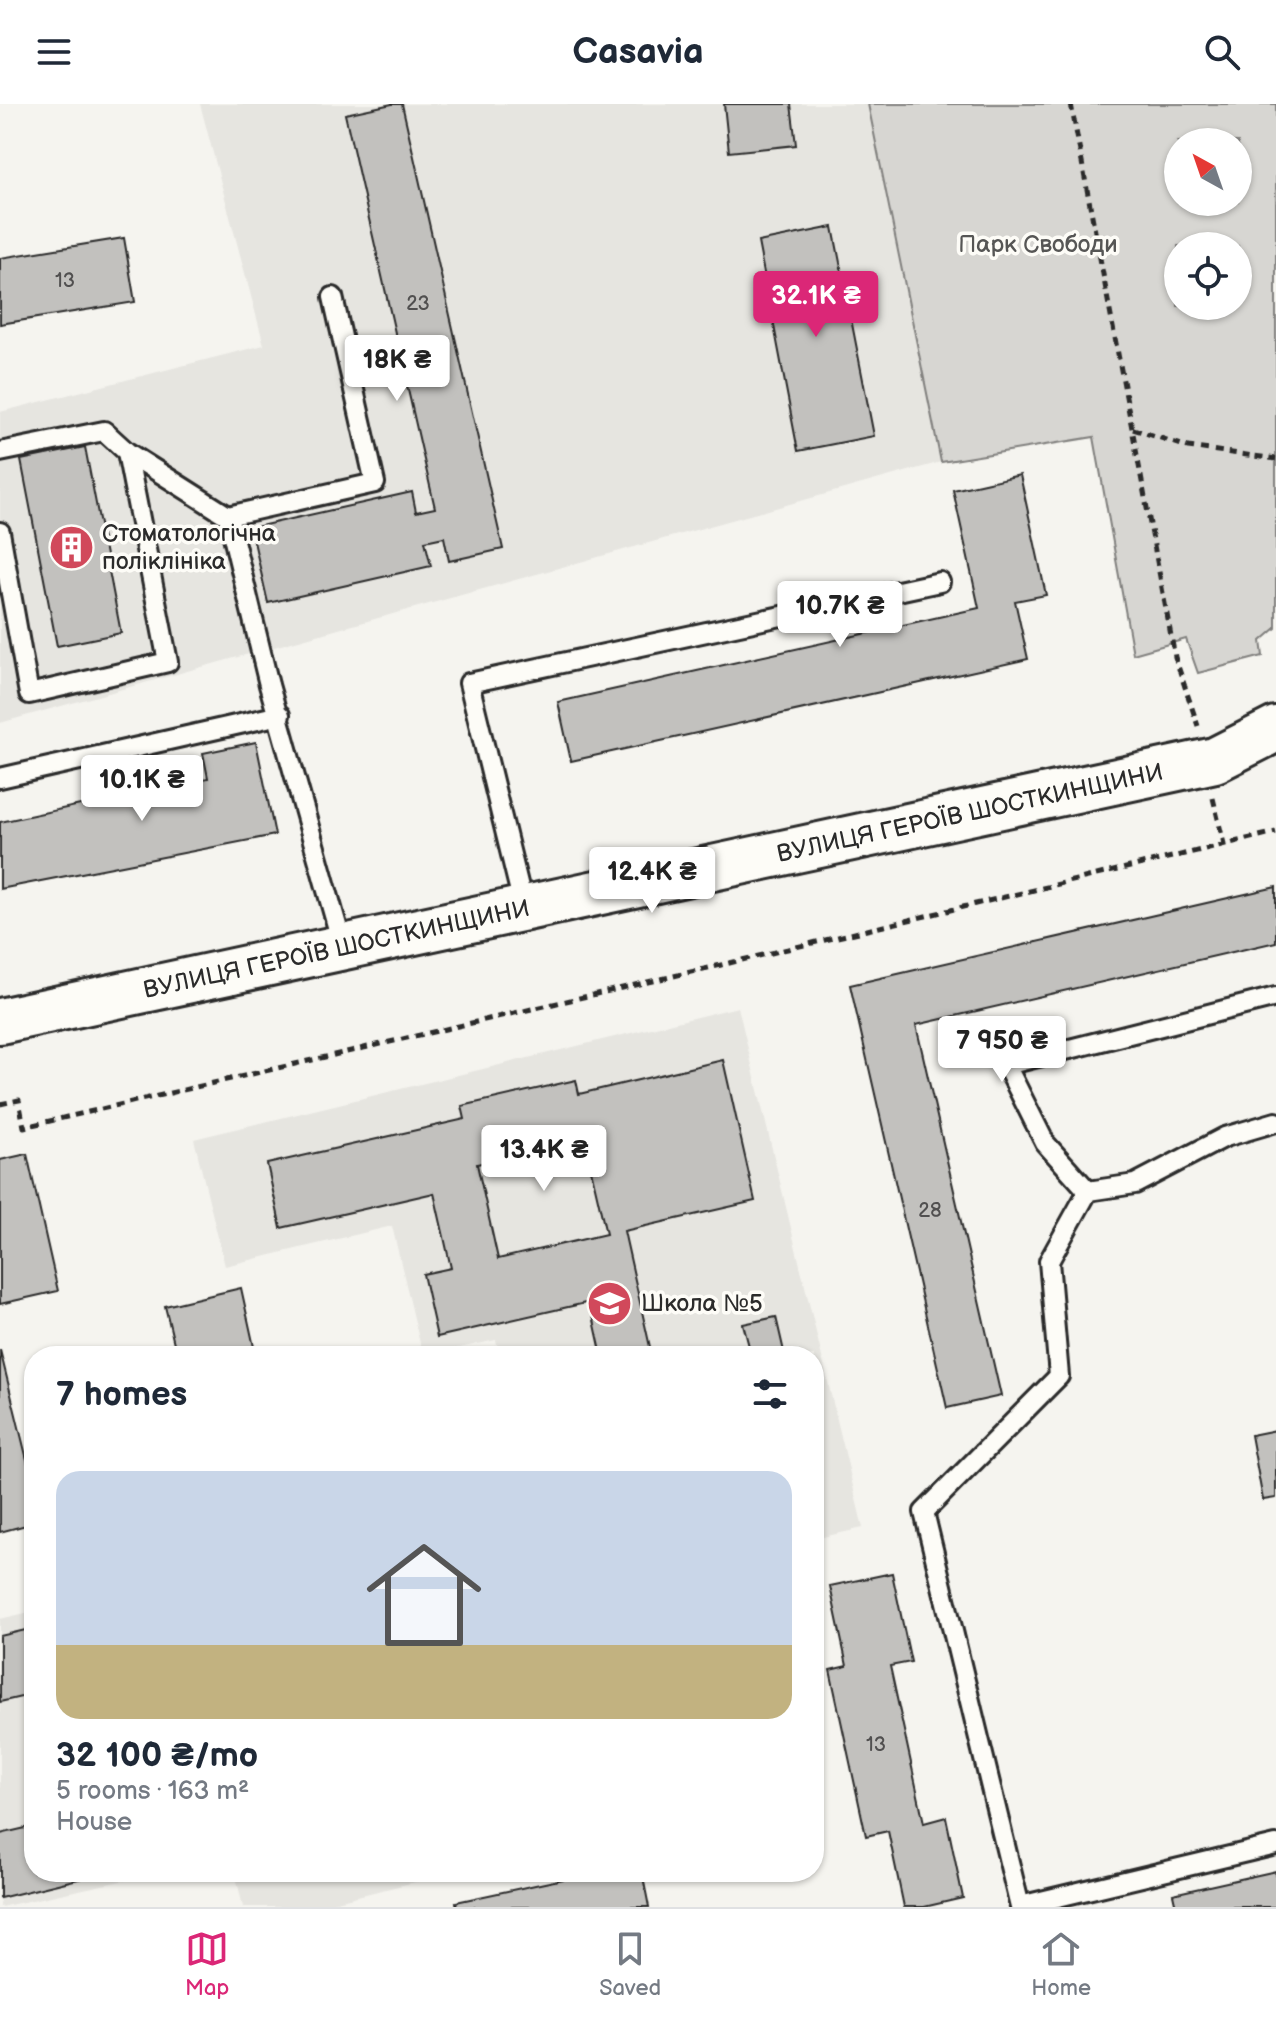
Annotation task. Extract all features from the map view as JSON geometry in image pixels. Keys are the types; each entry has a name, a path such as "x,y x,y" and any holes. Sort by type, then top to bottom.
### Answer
{"street":[{"name":"ВУЛИЦЯ ГЕРОЇВ ШОСТКИНЩИНИ","path":"0,1021 1215,760 1276,729"}],"lane":[{"path":"228,516 375,483 333,297"},
{"path":"0,452 104,431 127,452 228,516 269,685 280,715 343,947"},
{"path":"0,532 29,694 168,662 127,452"},
{"path":"524,908 469,683 940,582"},
{"path":"0,778 280,715"},
{"path":"1088,1191 1045,1143 1006,1065 1276,997"},
{"path":"1088,1191 1135,1184 1225,1137 1276,1122"},
{"path":"1088,1191 1049,1261 1059,1376 924,1512 1020,1906 1276,1845"}],"path":[{"path":"1071,104 1175,657 1198,726"},
{"path":"1132,428 1188,447 1276,459"},
{"path":"1212,795 1224,844"},
{"path":"0,1104 19,1100 24,1127 1276,832"}],"shaded area":[{"path":"200,104 868,104 941,462 0,723 0,412 264,345"},
{"name":"Школа №5","path":"738,1007 819,1346 498,1346 496,1340 469,1346 421,1346 392,1226 225,1266 194,1139"},
{"name":"Школа №5","path":"824,1365 863,1528 824,1537"},
{"path":"24,1613 24,1882 116,1882 0,1907 0,1619"},
{"path":"237,1882 415,1882 312,1907 243,1907"}],"green space":[{"name":"Парк Свободи","path":"868,104 1276,104 1276,628 1261,641 1263,656 1198,673 1186,639 1133,654 1094,437 941,462"}],"building":[{"path":"402,104 503,549 449,561 444,537 425,541 431,566 268,603 251,528 412,492 416,512 435,508 345,114"},
{"path":"724,104 791,104 796,145 729,152"},
{"path":"833,227 874,436 798,451 758,242"},
{"path":"124,238 135,302 0,324 0,258"},
{"name":"Стоматологічна поліклініка","path":"85,447 121,633 57,646 21,460"},
{"path":"1020,475 1046,595 1015,601 1028,659 571,761 558,702 979,608 953,490"},
{"path":"256,742 275,835 0,889 0,822 208,778 203,753"},
{"path":"1276,887 1276,942 916,1025 1001,1396 947,1408 850,985"},
{"path":"723,1060 755,1201 624,1231 650,1346 600,1346 590,1302 437,1337 423,1274 451,1268 434,1193 281,1228 267,1164 465,1119 462,1106 576,1080 579,1094","holes":["584,1139 606,1234 498,1259 477,1164"]},
{"path":"27,1154 58,1291 0,1304 0,1160"},
{"path":"241,1288 254,1346 175,1346 165,1306"},
{"path":"776,1317 783,1346 749,1346 743,1324"},
{"path":"0,1350 24,1447 24,1526 0,1532"},
{"path":"1276,1430 1276,1498 1263,1500 1251,1435"},
{"path":"892,1573 911,1662 890,1666 924,1823 946,1817 963,1898 924,1907 904,1907 888,1831 866,1836 830,1670 847,1666 830,1586"},
{"path":"24,1630 24,1696 0,1702 0,1636"},
{"path":"24,1828 24,1882 66,1882 0,1898 0,1834"},
{"path":"1276,1871 1276,1907 1176,1907 1173,1894"},
{"path":"549,1882 644,1882 649,1907 457,1907 456,1902"}],"place":[{"name":"Стоматологічна поліклініка","path":"71,547"},
{"name":"Школа №5","path":"610,1303"}]}
